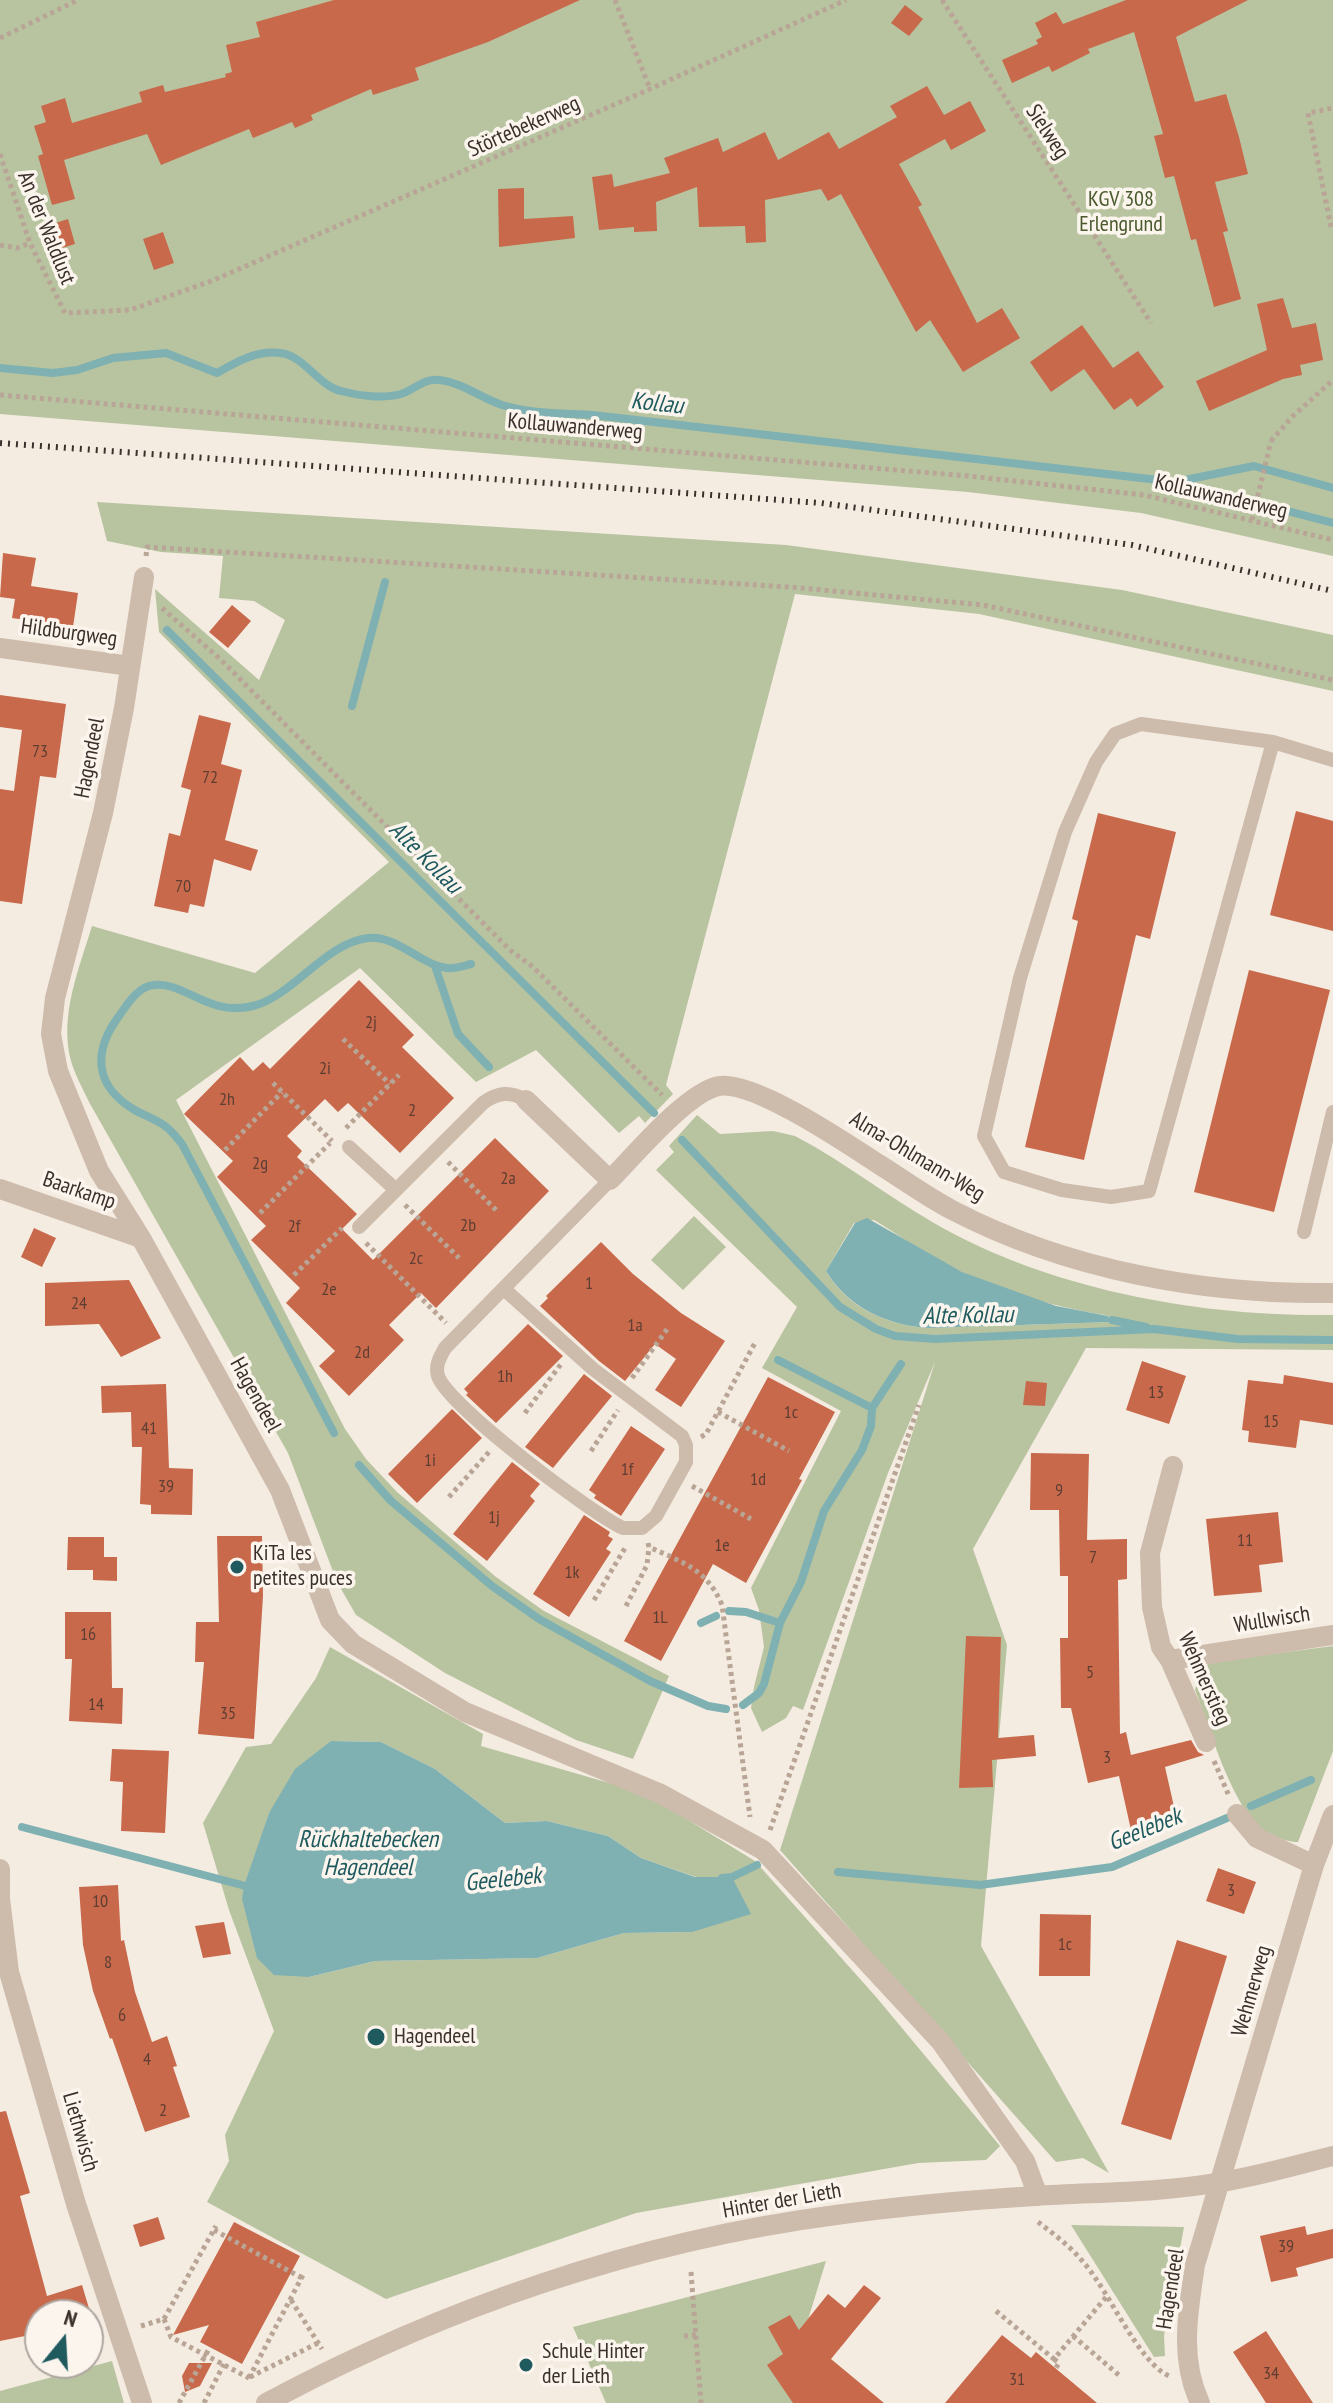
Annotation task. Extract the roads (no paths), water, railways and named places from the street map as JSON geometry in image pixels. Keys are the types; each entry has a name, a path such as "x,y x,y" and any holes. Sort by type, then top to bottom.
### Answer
{"street":[{"name":"Hagendeel","path":"143,586 103,813 55,998 51,1034 58,1071 99,1171 141,1238 280,1490 330,1620 353,1644 465,1712 661,1794 763,1850 941,2042 1025,2161 1038,2196"},
{"name":"Hildburgweg","path":"0,648 130,666"},
{"name":"Alma-Ohlmann-Weg","path":"610,1180 650,1140 677,1101 722,1085 764,1098 817,1125 951,1210 1023,1242 1114,1269 1207,1286 1265,1292 1333,1293"},
{"path":"526,1100 610,1180"},
{"name":"Baarkamp","path":"0,1189 141,1238"},
{"name":"Wehmerstieg","path":"1173,1466 1150,1553 1152,1607 1161,1647 1170,1660 1206,1742"},
{"name":"Wullwisch","path":"1170,1660 1333,1635"},
{"path":"1237,1814 1257,1838 1314,1865"},
{"name":"Wehmerweg","path":"1222,2182 1314,1865 1333,1815"},
{"name":"Liethwisch","path":"0,1869 0,1899 9,1972 76,2204 142,2403"},
{"name":"Hinter der Lieth","path":"266,2403 334,2367 425,2326 632,2256 812,2218 935,2203 1129,2193 1222,2182 1333,2156"},
{"name":"Hagendeel","path":"1196,2395 1187,2357 1187,2323 1195,2265 1222,2182"}],"lane":[{"path":"1273,742 1149,1191 1111,1197 1062,1190 1004,1172 984,1136 1020,978 1065,832 1096,762 1115,734 1141,724 1273,742 1333,760"},
{"path":"353,1225 394,1192 493,1096 505,1093 526,1100"},
{"path":"1304,1232 1333,1112"},
{"path":"349,1147 394,1192"},
{"name":"Alma-Ohlmann-Weg","path":"504,1289 571,1351 682,1436 686,1445 686,1462 656,1516 638,1529 613,1524 552,1481 500,1439 444,1387 438,1375 438,1361 458,1335 610,1180"}],"water":[{"path":"867,1218 962,1272 1056,1306 1108,1316 1111,1322 930,1328 885,1319 858,1305 826,1271 855,1223"},
{"name":"Rückhaltebecken Hagendeel","path":"331,1741 381,1742 435,1769 505,1823 547,1821 608,1836 641,1858 695,1877 732,1877 751,1914 692,1932 624,1933 537,1958 375,1961 309,1977 274,1975 257,1958 242,1899 244,1886 269,1813 295,1769"}],"waterway":[{"name":"Kollau","path":"0,368 53,373 77,370 113,358 166,353 217,373 255,355 280,353 296,359 332,388 355,394 394,396 420,384 440,380 502,405 524,410 593,415 1176,482 1333,523"},
{"path":"1180,481 1254,466 1333,488"},
{"path":"352,706 385,582"},
{"name":"Alte Kollau","path":"167,630 654,1113"},
{"path":"334,1433 182,1144 165,1126 133,1109 111,1089 102,1067 105,1042 129,1002 148,986 166,985 223,1007 253,1006 282,992 338,949 368,938 389,941 447,968 471,964"},
{"path":"435,966 458,1034 489,1067"},
{"name":"Alte Kollau","path":"682,1140 840,1307 876,1329 895,1336 935,1339 1154,1329 1238,1339 1333,1340"},
{"path":"1112,1320 1146,1327"},
{"path":"778,1360 872,1408"},
{"path":"743,1705 759,1693 764,1684 780,1623 801,1582 824,1511 862,1450 871,1426 872,1408 901,1364"},
{"path":"359,1465 391,1501 492,1586 539,1619 650,1681 708,1706 726,1709"},
{"path":"729,1611 746,1612 780,1623"},
{"path":"701,1623 716,1616"},
{"name":"Geelebek","path":"1251,1806 1311,1780"},
{"name":"Geelebek","path":"838,1872 980,1885 1112,1867 1227,1818"},
{"name":"Geelebek","path":"22,1827 253,1888"},
{"name":"Geelebek","path":"722,1878 732,1877 757,1865"}],"railway":[{"path":"0,443 821,503 1132,545 1333,591"}],"place":[{"name":"KiTa les petites puces","path":"237,1567"},
{"name":"Hagendeel","path":"376,2037"},
{"name":"Schule Hinter der Lieth","path":"526,2365"}],"park label":[{"name":"KGV 308 Erlengrund","path":"1121,212"}]}
